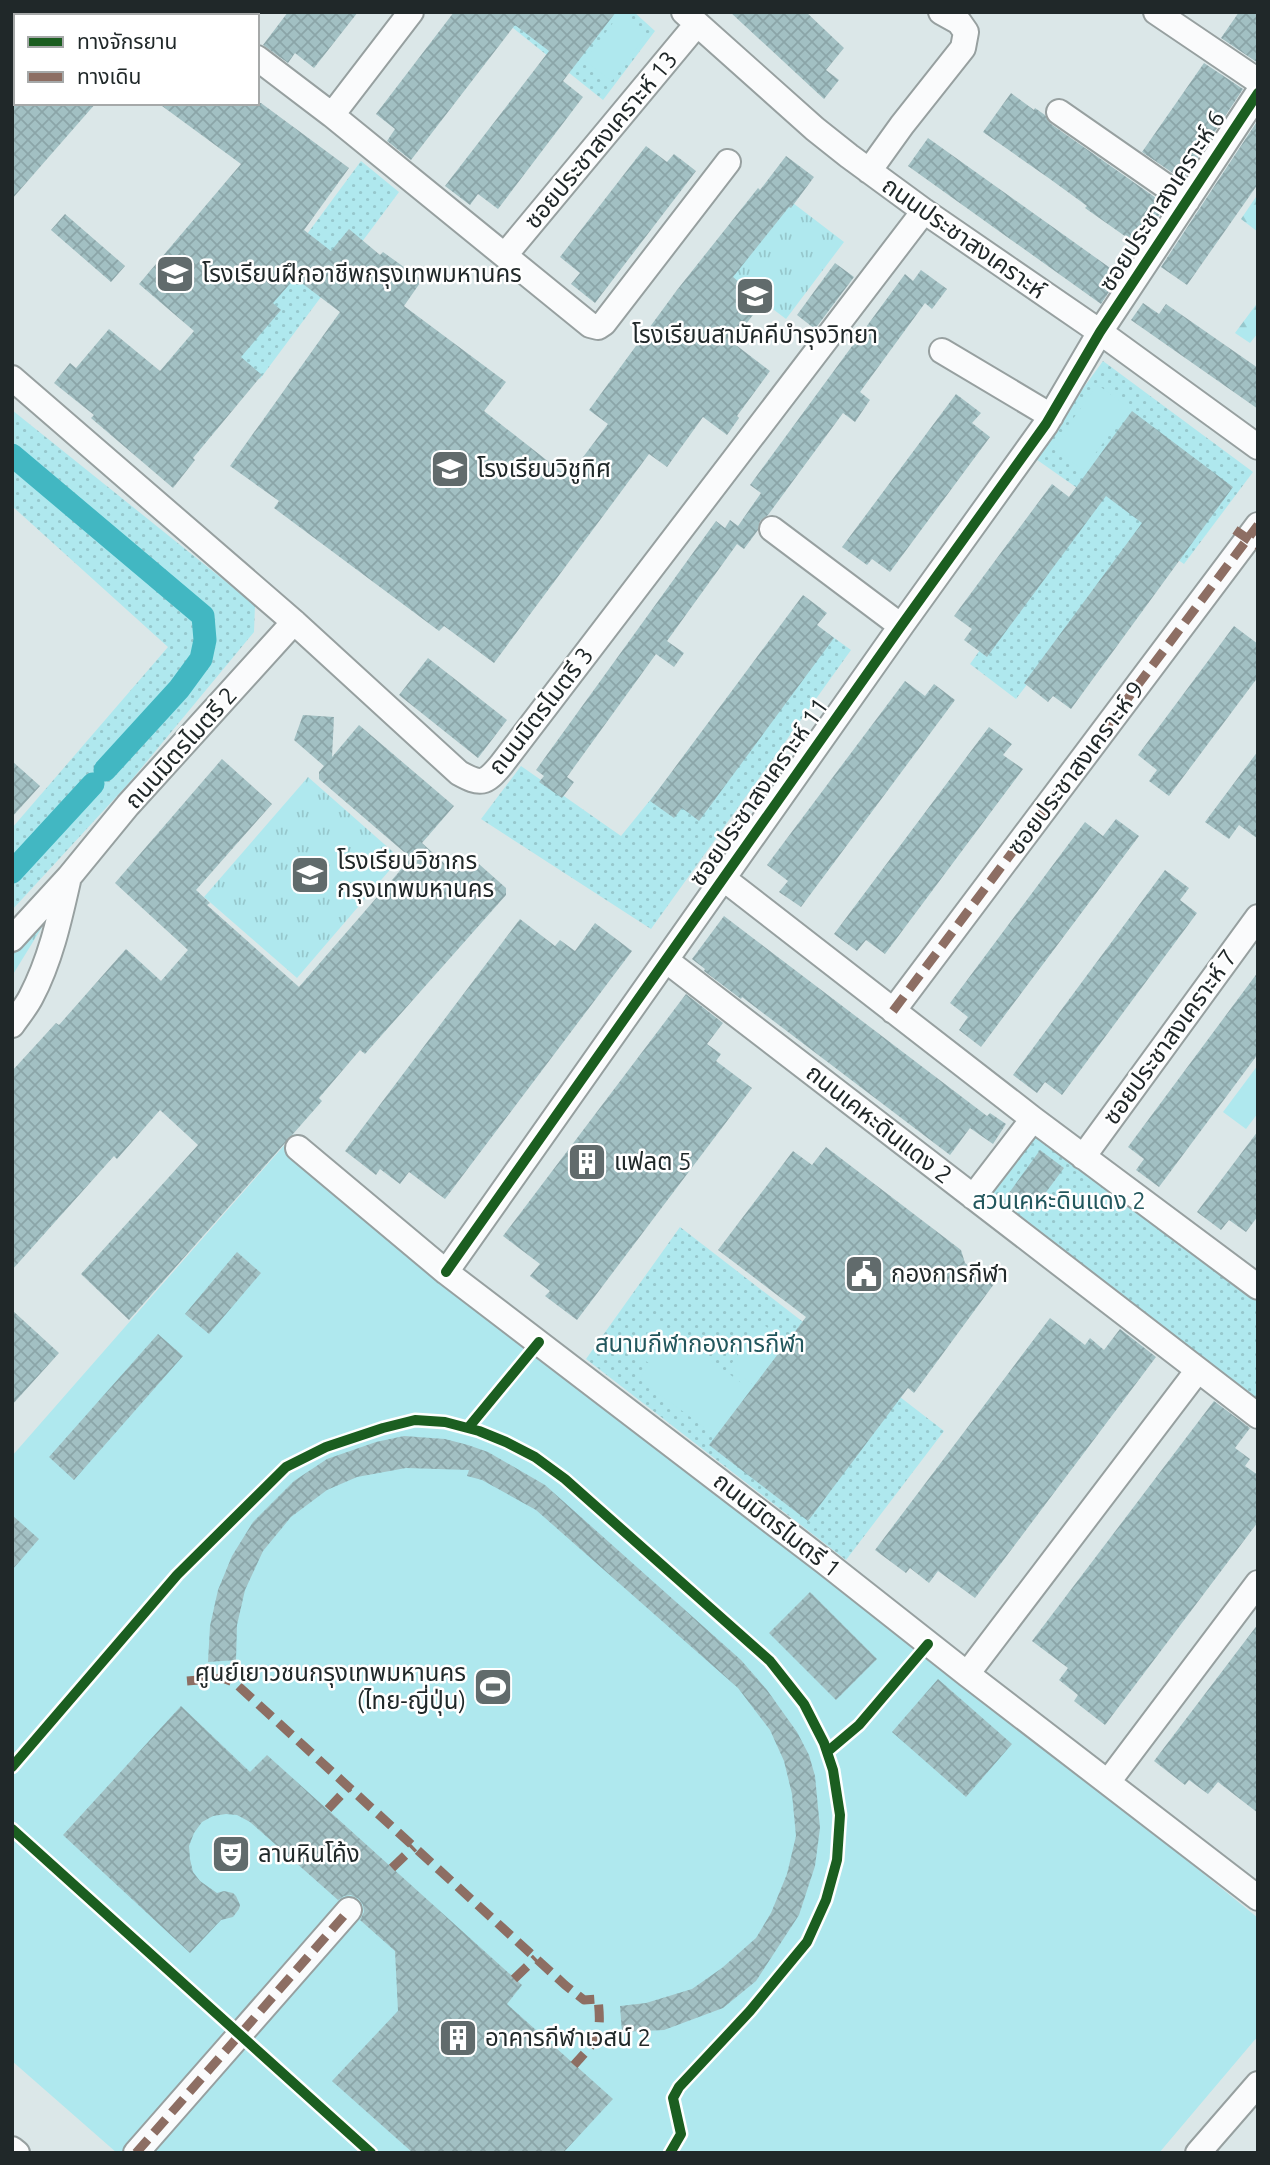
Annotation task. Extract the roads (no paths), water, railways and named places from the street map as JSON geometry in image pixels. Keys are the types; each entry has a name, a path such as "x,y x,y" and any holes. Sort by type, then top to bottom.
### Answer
{"street":[{"path":"332,115 411,12"},
{"path":"869,171 963,48 966,32 959,22 941,12"},
{"path":"1156,12 1258,82"},
{"name":"ถนนประชาสงเคราะห์","path":"690,18 815,129 869,171 1100,332 1258,447"},
{"name":"ซอยประชาสงเคราะห์ 13","path":"505,255 690,18"},
{"path":"259,60 332,115 590,325 598,327 604,323 729,162"},
{"name":"ซอยประชาสงเคราะห์ 6","path":"1100,332 1258,93"},
{"path":"1059,112 1187,201"},
{"name":"ถนนมิตรไมตรี 3","path":"12,378 295,622 459,773 482,782 490,778 924,211"},
{"name":"ซอยประชาสงเคราะห์ 11","path":"446,1272 1051,416 1100,332"},
{"path":"942,351 1051,416"},
{"name":"ซอยประชาสงเคราะห์ 9","path":"893,1011 1258,524"},
{"path":"772,529 901,626"},
{"name":"ถนนมิตรไมตรี 2","path":"12,939 69,877 128,805 295,622"},
{"name":"ถนนมิตรไมตรี 2","path":"12,1025 31,999 46,965 69,877"},
{"path":"724,879 1032,1119 1258,1287"},
{"name":"ซอยประชาสงเคราะห์ 7","path":"1083,1157 1258,917"},
{"name":"ถนนเคหะดินแดง 2","path":"667,961 1258,1416"},
{"path":"973,1197 1032,1119"},
{"name":"ถนนมิตรไมตรี 1","path":"298,1148 446,1272 1108,1783 1254,1886"},
{"path":"967,1674 1198,1370"},
{"path":"1108,1783 1258,1583"},
{"path":"136,2153 349,1910"},
{"path":"1198,2153 1258,2084"},
{"path":"12,2149 17,2153"}],"waterway":[{"path":"12,455 203,616 205,640 201,659 179,689 105,770"},
{"path":"12,872 93,784"}],"place":[{"name":"โรงเรียนฝึกอาชีพกรุงเทพมหานคร","path":"175,274"},
{"name":"โรงเรียนสามัคคีบํารุงวิทยา","path":"755,296"},
{"name":"โรงเรียนวิชูทิศ","path":"450,469"},
{"name":"โรงเรียนวิชากร กรุงเทพมหานคร","path":"310,875"},
{"name":"แฟลต 5","path":"587,1162"},
{"name":"กองการกีฬา","path":"864,1274"},
{"name":"ศูนย์เยาวชนกรุงเทพมหานคร (ไทย-ญี่ปุ่น)","path":"493,1687"},
{"name":"ลานหินโค้ง","path":"231,1854"},
{"name":"อาคารกีฬาเวสน์ 2","path":"458,2038"}],"park label":[{"name":"สวนเคหะดินแดง 2","path":"1059,1201"},
{"name":"สนามกีฬากองการกีฬา","path":"700,1344"}]}
